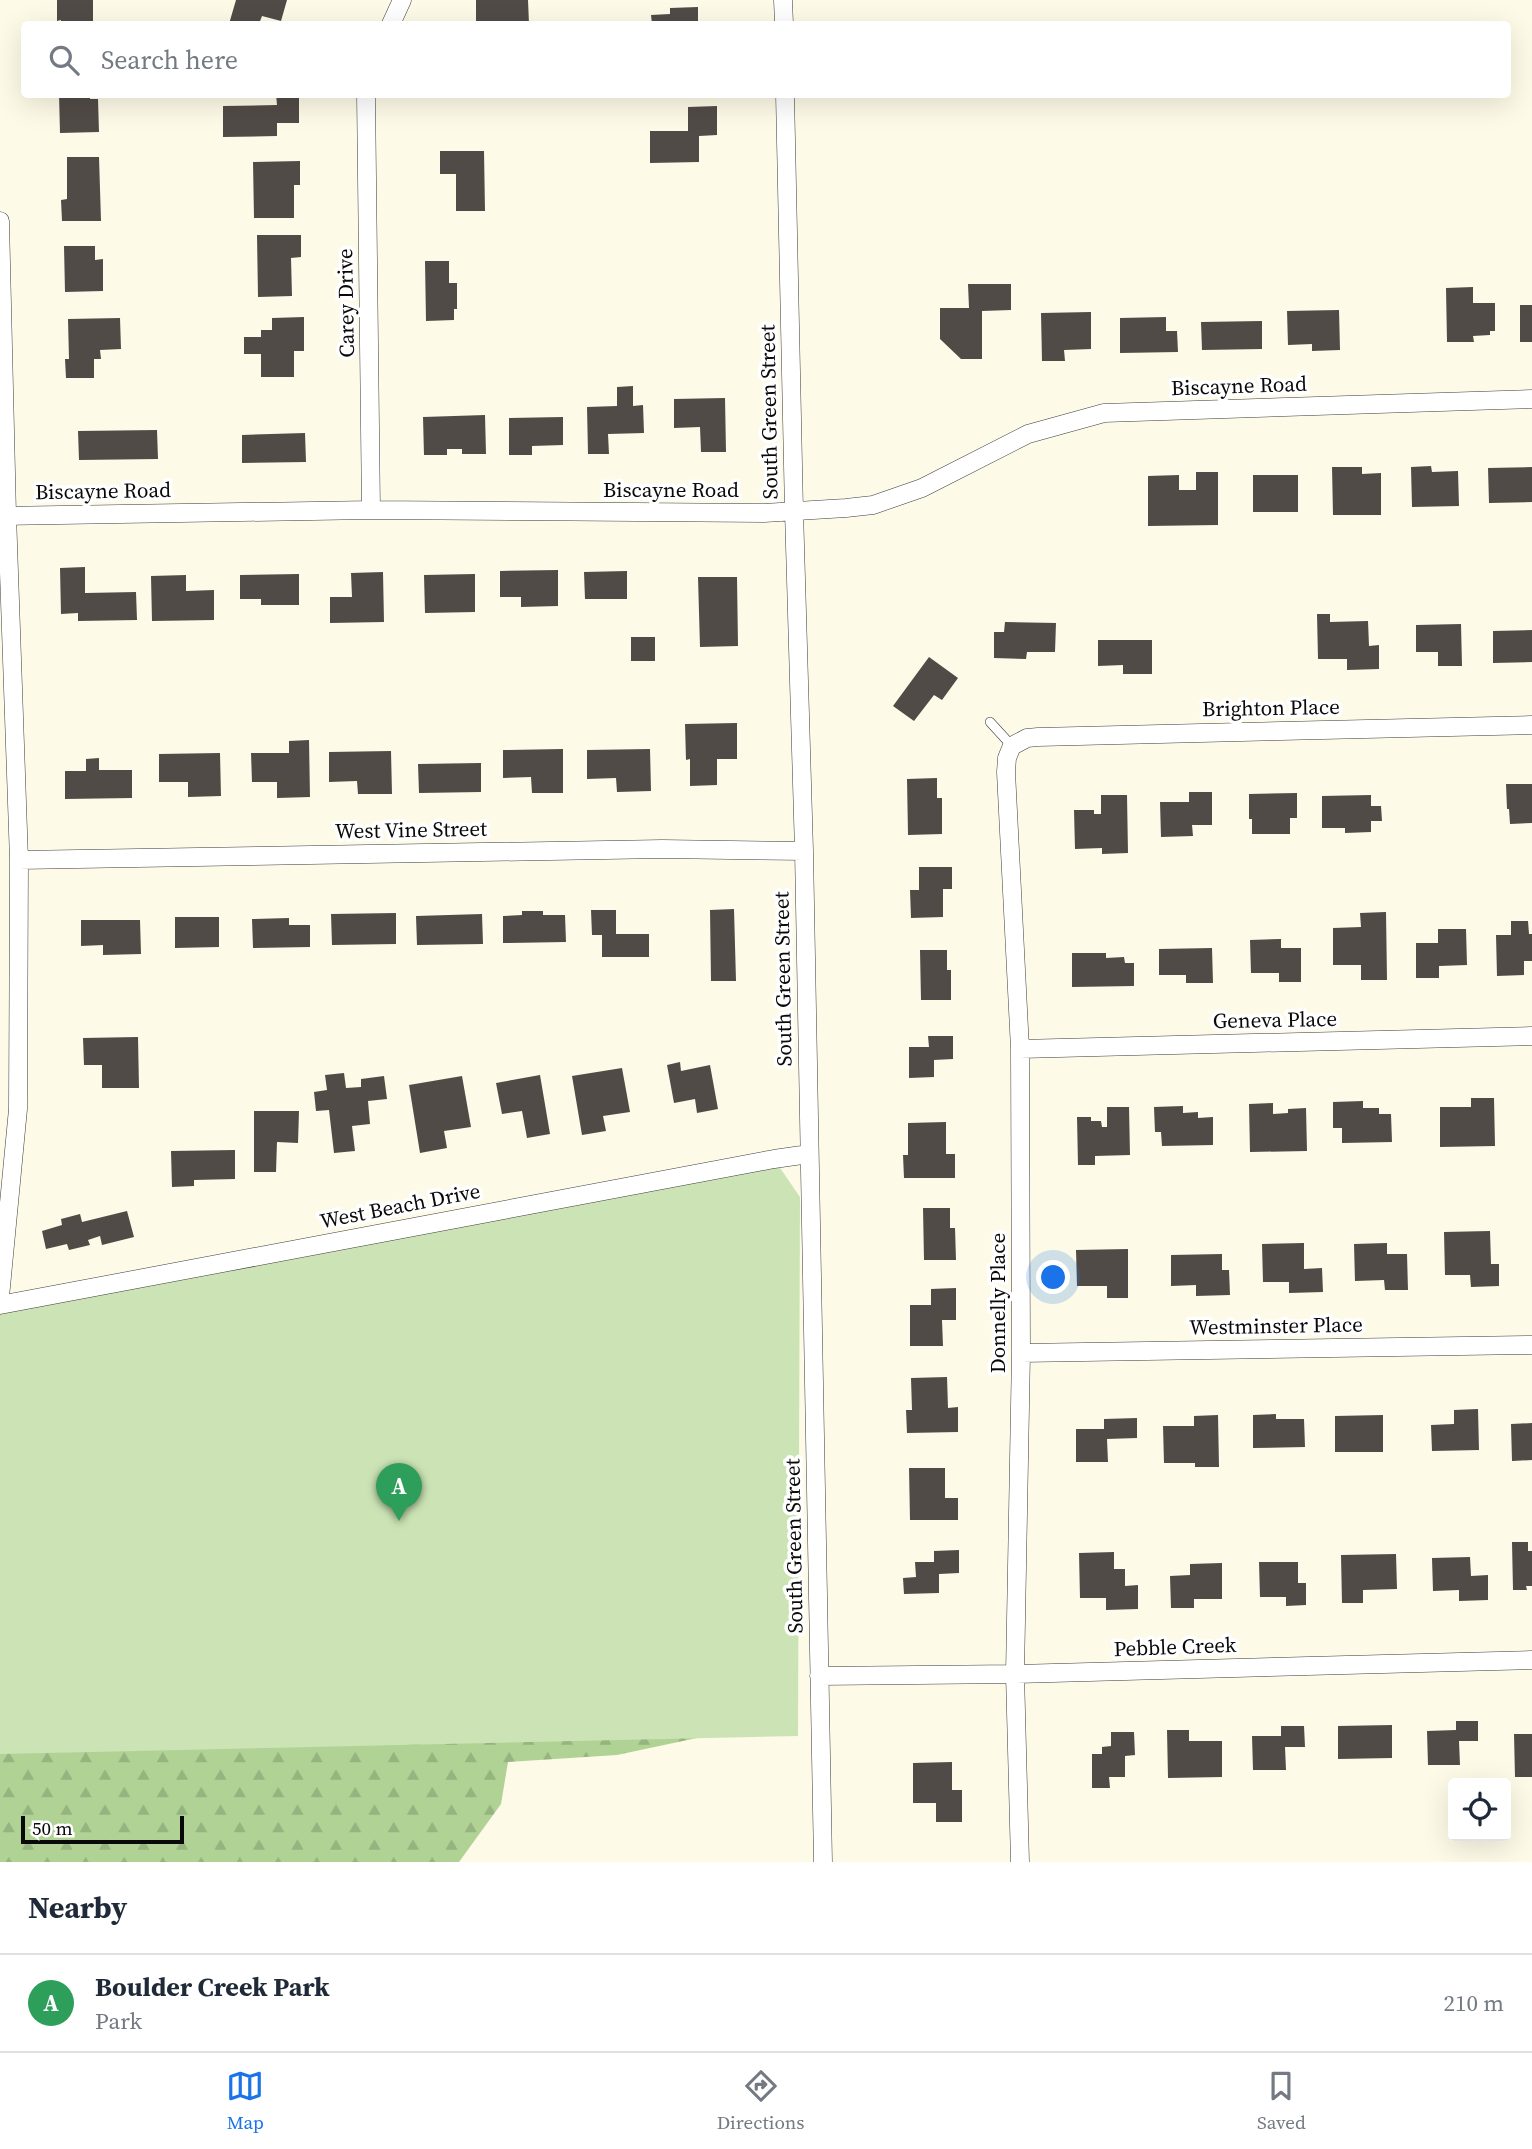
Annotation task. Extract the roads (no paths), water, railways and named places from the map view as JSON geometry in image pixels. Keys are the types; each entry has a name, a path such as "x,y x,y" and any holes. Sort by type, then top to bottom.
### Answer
{"street":[{"path":"392,21 402,0"},
{"path":"783,0 784,21"},
{"name":"Carey Drive","path":"366,98 371,510"},
{"name":"South Green Street","path":"785,98 804,851 823,1862"},
{"path":"0,221 3,515 19,860 19,1109 0,1297"},
{"name":"Biscayne Road","path":"3,515 371,510 794,511 873,505 922,488 1028,434 1104,413 1532,399"},
{"name":"Brighton Place","path":"1012,746 1027,738 1050,737 1532,725"},
{"name":"Donnelly Place","path":"1012,746 1007,758 1006,772 1020,1049 1021,1353 1015,1674 1020,1862"},
{"name":"West Vine Street","path":"19,860 662,849 804,851"},
{"name":"Geneva Place","path":"1020,1049 1532,1036"},
{"name":"West Beach Drive","path":"0,1305 809,1154"},
{"name":"Westminster Place","path":"1021,1353 1532,1345"},
{"name":"Pebble Creek","path":"819,1676 1015,1674 1532,1660"}],"lane":[{"path":"990,722 1012,746"}],"place":[{"name":"Boulder Creek Park","path":"399,1521"}]}
